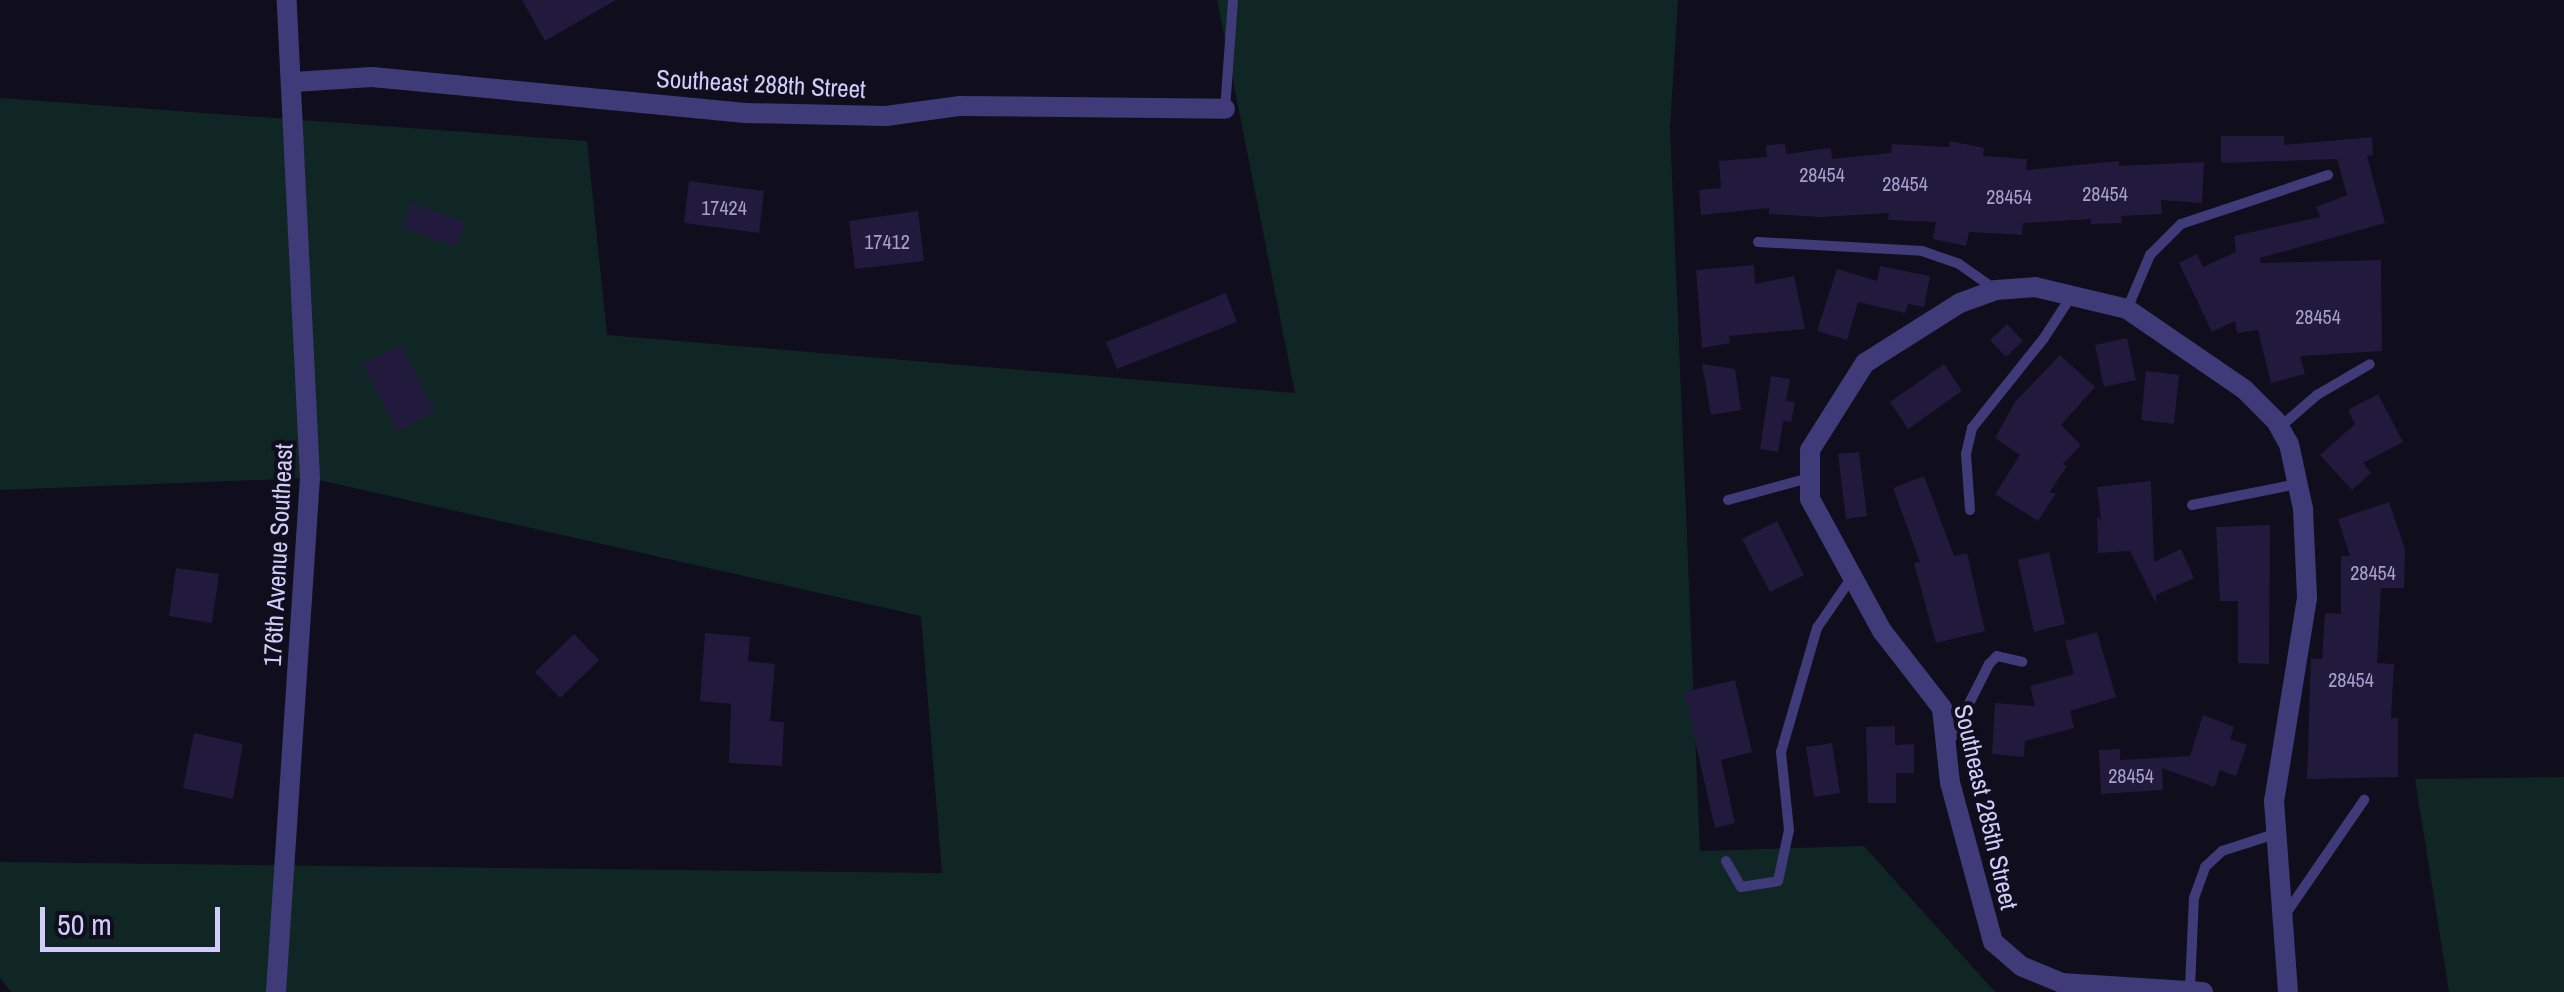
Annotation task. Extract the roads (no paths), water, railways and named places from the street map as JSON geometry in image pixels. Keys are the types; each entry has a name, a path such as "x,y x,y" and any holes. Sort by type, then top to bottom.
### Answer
{"street":[{"name":"176th Avenue Southeast","path":"276,992 310,478 294,82 287,0"},
{"name":"Southeast 288th Street","path":"294,82 372,76 746,113 886,116 960,106 1226,109"},
{"path":"1810,478 1810,450 1865,363 1960,303 1996,290 2035,287 2127,309 2244,389 2280,428 2289,444 2304,509 2307,598 2279,752 2276,834 2288,992"},
{"name":"Southeast 285th Street","path":"1810,478 1810,499 1882,631 1942,708 1950,783 1993,942 2021,966 2062,984 2196,990"}],"lane":[{"path":"1226,109 1232,0"},
{"path":"2127,309 2150,255 2181,224 2328,174"},
{"path":"1758,242 1922,251 1960,264 1996,290"},
{"path":"1970,510 1966,454 1972,428 2044,338 2072,294"},
{"path":"2280,428 2317,396 2370,364"},
{"path":"1728,500 1810,478"},
{"path":"2192,505 2298,484"},
{"path":"1726,861 1741,887 1778,881 1788,830 1782,752 1817,628 1852,576"},
{"path":"1946,748 1988,664 1998,656 2022,662"},
{"path":"2280,922 2364,800"},
{"path":"2196,990 2194,898 2205,867 2222,850 2276,834"}]}
